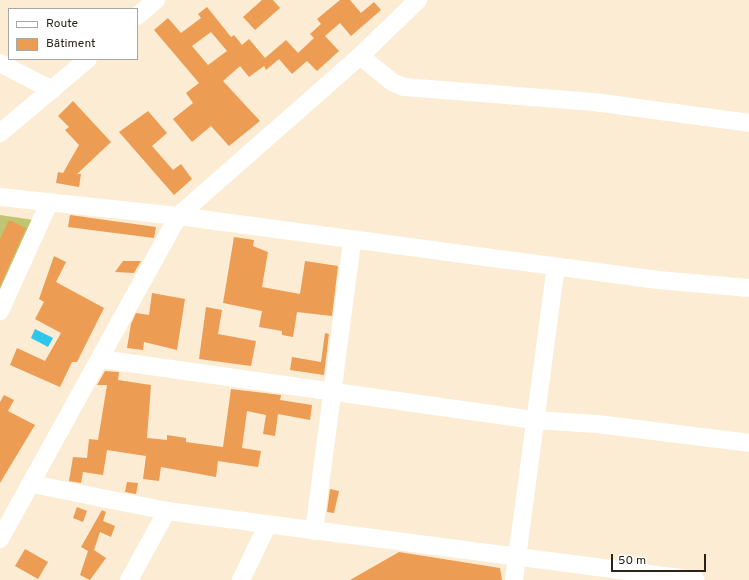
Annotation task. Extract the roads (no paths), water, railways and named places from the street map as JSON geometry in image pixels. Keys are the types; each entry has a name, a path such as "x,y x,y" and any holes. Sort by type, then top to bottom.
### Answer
{"street":[{"path":"138,15 156,0"},
{"path":"0,539 32,484 178,216 360,56 418,0"},
{"path":"360,56 392,82 404,87 594,102 749,123"},
{"path":"0,133 87,60"},
{"path":"0,64 52,90"},
{"path":"0,197 49,204 178,216 352,242 556,267 749,288"},
{"path":"0,311 49,204"},
{"path":"314,531 352,242"},
{"path":"514,580 515,557 556,267"},
{"path":"100,359 535,420 597,424 749,443"},
{"path":"32,484 167,511 515,557 603,574 696,580"},
{"path":"129,580 167,511"},
{"path":"241,580 268,524"}],"water":[{"path":"35,329 53,338 48,347 31,338"}]}
